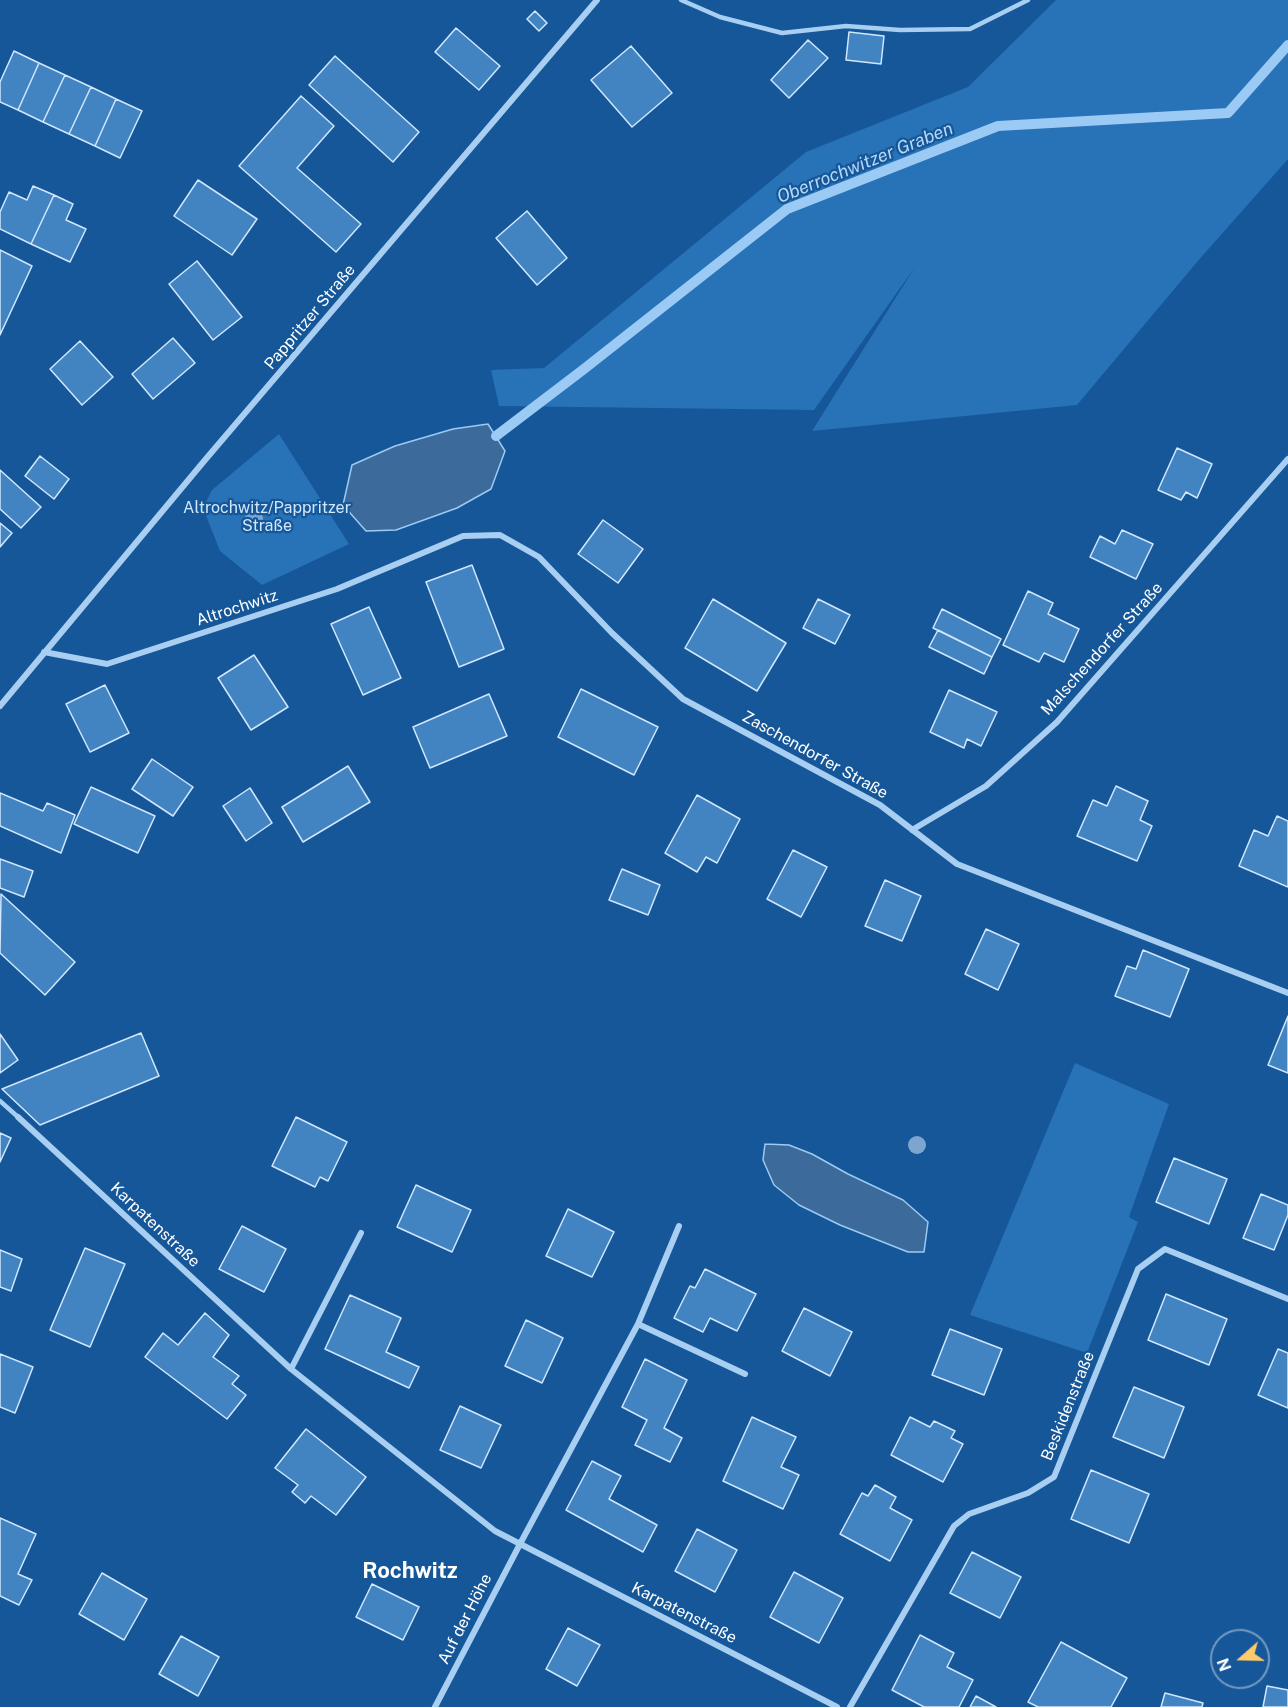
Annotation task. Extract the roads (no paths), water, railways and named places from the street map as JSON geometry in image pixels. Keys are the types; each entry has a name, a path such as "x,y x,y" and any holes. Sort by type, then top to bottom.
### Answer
{"street":[{"name":"Pappritzer Straße","path":"44,652 597,0"},
{"name":"Malschendorfer Straße","path":"912,830 986,786 1057,722 1288,459"},
{"name":"Altrochwitz","path":"44,652 107,664 337,590 463,537 500,535"},
{"name":"Zaschendorfer Straße","path":"500,535 539,557 612,633 683,699 880,805 957,864 1288,993"},
{"path":"0,706 44,652"},
{"name":"Karpatenstraße","path":"18,1117 291,1370 495,1531 837,1707"},
{"path":"520,1544 638,1324 679,1226"},
{"path":"291,1370 361,1233"},
{"name":"Beskidenstraße","path":"850,1707 954,1526 969,1514 1028,1493 1054,1477 1138,1269 1165,1249 1288,1299"},
{"path":"638,1324 745,1374"},
{"name":"Auf der Höhe","path":"435,1707 520,1544"}],"lane":[{"path":"681,0 720,17 782,33 846,26 900,30 970,29 1028,0"},
{"name":"Karpatenstraße","path":"0,1101 18,1117"}],"waterway":[{"name":"Oberrochwitzer Graben","path":"496,436 787,209 998,126 1228,113 1288,45"}],"district":[{"name":"Rochwitz","path":"410,1571"}],"park label":[{"name":"Altrochwitz/Pappritzer Straße","path":"267,517"}]}
